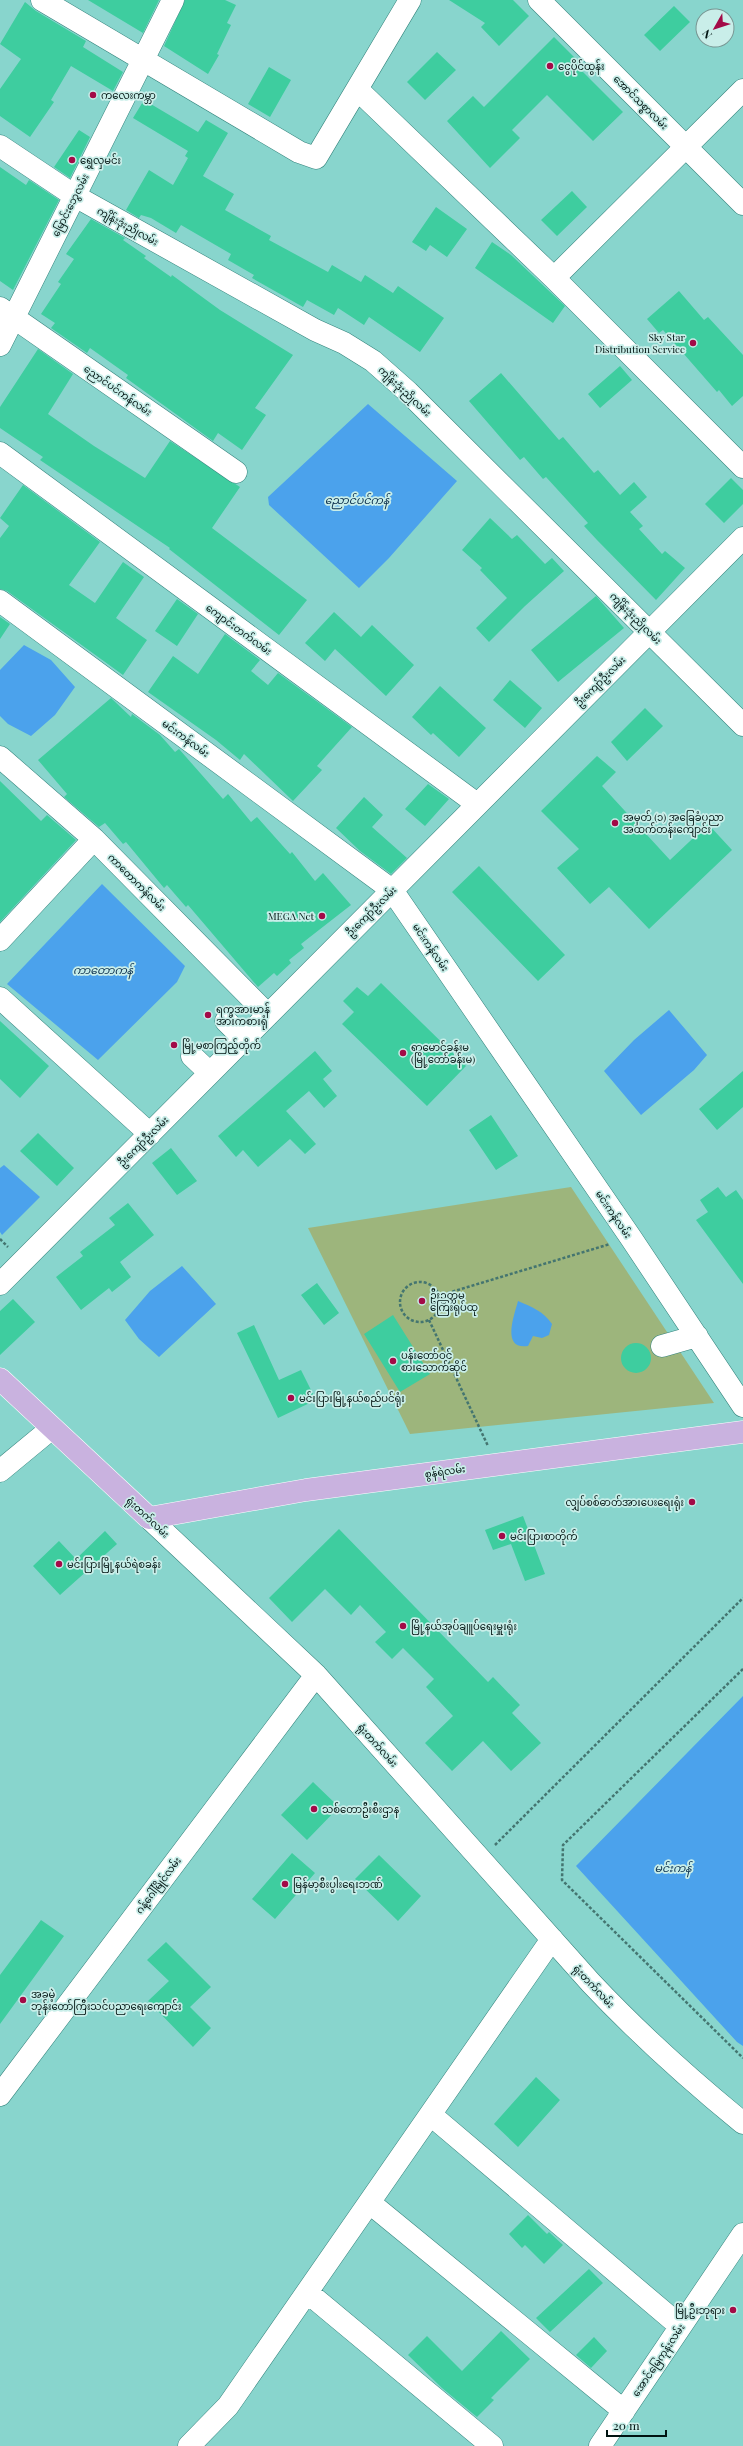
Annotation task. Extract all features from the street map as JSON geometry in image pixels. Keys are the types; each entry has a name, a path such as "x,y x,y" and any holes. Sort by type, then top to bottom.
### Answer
{"main road":[{"name":"ရုံးတက်လမ်း","path":"0,1379 149,1518"},
{"name":"စွန်ရဲလမ်း","path":"149,1518 306,1490 743,1432"}],"street":[{"path":"42,0 299,152 316,158 358,90 410,0"},
{"name":"မြောင်းဘွေလမ်း","path":"0,345 7,313 75,196 173,0"},
{"name":"အောင်သစ္စာလမ်း","path":"539,0 743,204"},
{"path":"358,90 554,278 743,467"},
{"path":"554,278 743,90"},
{"name":"ကျိန်းဒုံးညိုလမ်း","path":"0,146 75,196 314,330 344,343 373,361 408,392 743,725"},
{"name":"ညောင်ပင်ကန်လမ်း","path":"7,313 236,472"},
{"name":"ကျောင်းတက်လမ်း","path":"0,453 477,804"},
{"name":"ဦးကျော်ဦးလမ်း","path":"0,1284 743,538"},
{"name":"မင်းကန်လမ်း","path":"0,601 392,890 631,1238 743,1406"},
{"name":"ကာတောကန်လမ်း","path":"0,758 94,839 268,1015"},
{"path":"0,940 94,839"},
{"path":"0,998 150,1134"},
{"path":"226,1021 244,1039"},
{"path":"192,1056 210,1073"},
{"path":"662,1346 697,1336"},
{"path":"0,1471 52,1428"},
{"name":"ရုံးတက်လမ်း","path":"149,1518 316,1675 629,2024 661,2054 743,2124"},
{"name":"ဂန့်ဂေါ်မြိုင်လမ်း","path":"0,2095 316,1675"},
{"path":"188,2446 228,2406 552,1939"},
{"path":"431,2115 680,2326"},
{"path":"370,2203 624,2411"},
{"name":"အောင်မြေကုန်းလမ်း","path":"600,2446 743,2234"},
{"path":"307,2292 492,2446"}],"path":[{"path":"438,1296 631,1238"},
{"path":"420,1283 432,1287 438,1296 438,1310 429,1320 417,1322 405,1316 402,1310 400,1297 407,1287 420,1283"},
{"path":"429,1320 497,1464"},
{"path":"481,1860 743,1598"},
{"path":"743,1669 563,1845 562,1880 743,2058"}],"green space":[{"path":"571,1187 714,1403 410,1434 308,1228"}],"water":[{"name":"ညောင်ပင်ကန်","path":"368,404 457,481 389,558 359,588 269,505 268,497"},
{"path":"24,645 51,660 75,687 55,715 31,736 8,724 0,716 0,670"},
{"name":"ကာတောကန်","path":"102,884 185,966 177,982 98,1060 7,984"},
{"path":"669,1010 707,1055 694,1070 641,1115 604,1071 634,1040"},
{"path":"4,1165 40,1197 2,1235 0,1232 0,1168"},
{"path":"182,1266 216,1304 159,1357 139,1339 125,1320 150,1291"},
{"path":"518,1301 533,1307 552,1324 549,1335 542,1338 533,1336 528,1346 520,1346 514,1343 512,1337 512,1323"},
{"name":"မင်းကန်","path":"743,1696 743,2046 737,2042 576,1866"}],"building":[{"path":"88,0 159,0 143,33"},
{"path":"185,0 225,0 236,5 227,23 231,25 217,54 219,55 208,74 164,46"},
{"path":"449,0 513,0 529,16 499,46 481,27 485,23"},
{"path":"25,2 36,11 86,41 83,47 123,72 113,91 71,66 51,100 54,102 30,137 0,116 0,89 21,59 0,44"},
{"path":"674,6 690,22 660,51 644,35"},
{"path":"554,37 580,63 577,66 623,112 593,141 547,95 512,130 520,138 490,168 447,121 473,96 484,107"},
{"path":"437,52 456,70 425,100 407,82"},
{"path":"269,67 291,80 270,117 248,104"},
{"path":"144,100 198,132 206,120 228,133 203,176 234,194 225,210 271,236 269,240 328,272 332,265 361,282 365,275 393,293 398,286 444,318 420,352 369,317 364,325 338,308 334,315 307,300 303,307 252,278 254,275 228,260 231,254 181,225 176,233 151,218 141,215 139,218 126,210 149,170 173,185 188,158 185,156 188,151 133,118"},
{"path":"79,130 90,137 70,178 54,167"},
{"path":"0,167 26,185 29,180 59,200 13,290 0,281"},
{"path":"572,191 587,207 557,236 541,220"},
{"path":"436,207 467,229 447,257 430,245 426,251 412,242"},
{"path":"91,219 125,238 123,240 146,256 144,258 171,277 172,275 220,310 293,355 255,408 266,415 242,450 218,433 213,441 126,378 128,375 90,348 87,353 51,328 55,323 41,314 61,284 58,282 74,259 66,254"},
{"path":"492,242 511,255 565,306 553,323 475,268"},
{"path":"679,291 704,320 708,317 743,355 743,396 732,406 719,390 717,392 663,330 659,333 647,319"},
{"path":"38,349 73,374 48,414 94,446 145,478 170,441 240,487 212,528 307,600 279,635 169,549 170,548 40,460 43,457 0,428 0,407"},
{"path":"620,366 632,380 600,408 588,394"},
{"path":"501,373 559,440 563,437 594,473 598,470 620,495 634,482 647,497 630,512 643,526 639,529 662,554 665,551 685,568 656,600 584,526 588,523 546,477 543,479 524,457 520,460 469,401"},
{"path":"731,478 743,490 743,504 724,523 705,504"},
{"path":"23,485 100,542 69,585 95,603 123,562 144,577 116,618 147,640 123,675 7,591 0,589 0,538 9,526 0,518"},
{"path":"490,518 512,539 517,535 545,564 552,558 564,571 525,606 489,642 476,628 507,598 480,570 482,568 462,550"},
{"path":"596,596 624,628 558,682 531,650"},
{"path":"177,599 198,614 177,646 155,631"},
{"path":"334,612 361,637 372,625 414,665 386,696 335,649 325,661 305,643"},
{"path":"0,617 10,624 0,639"},
{"path":"225,634 260,660 251,671 268,685 278,673 352,727 317,766 322,770 293,801 244,754 240,760 216,740 148,692 173,656 198,674"},
{"path":"510,680 542,708 525,728 493,700"},
{"path":"440,686 486,728 459,757 433,733 431,735 412,717"},
{"path":"111,698 131,717 132,714 160,735 175,752 179,749 223,799 228,794 251,822 257,817 290,854 292,852 315,881 323,873 351,905 301,944 304,948 289,960 291,963 277,976 274,973 258,987 188,905 186,907 167,885 164,888 126,842 123,844 105,823 99,827 64,797 67,794 38,760"},
{"path":"645,708 663,726 627,761 611,742"},
{"path":"597,756 616,772 602,786 670,860 708,824 732,850 649,929 609,887 590,904 557,868 579,849 541,811"},
{"path":"0,781 41,821 47,815 76,840 0,922"},
{"path":"428,784 449,799 425,826 405,809"},
{"path":"364,797 383,815 372,827 407,858 391,874 360,851 336,828"},
{"path":"479,866 565,955 538,981 452,892"},
{"path":"381,983 466,1066 427,1106 342,1024 354,1012 343,1001 357,987 368,996"},
{"path":"0,1021 49,1066 20,1098 0,1079"},
{"path":"315,1051 332,1071 323,1079 337,1096 324,1108 309,1091 286,1111 316,1144 305,1154 290,1139 258,1167 243,1150 236,1157 218,1136"},
{"path":"743,1071 743,1107 717,1130 699,1109"},
{"path":"491,1115 518,1156 496,1170 469,1130"},
{"path":"38,1133 74,1168 57,1186 20,1151"},
{"path":"171,1148 197,1181 177,1195 152,1163"},
{"path":"718,1187 726,1197 736,1190 743,1200 743,1284 696,1220 708,1212 700,1200"},
{"path":"128,1203 154,1235 120,1262 131,1277 112,1292 109,1288 81,1310 56,1277 83,1256 80,1252 115,1225 109,1218"},
{"path":"317,1283 339,1313 324,1325 301,1295"},
{"path":"13,1299 35,1322 0,1355 0,1311"},
{"path":"393,1315 430,1374 400,1392 364,1334"},
{"path":"254,1325 279,1380 301,1370 316,1400 278,1418 237,1333"},
{"path":"636,1343 647,1347 651,1358 647,1369 636,1373 625,1369 621,1358 625,1347"},
{"path":"523,1516 545,1574 525,1581 511,1544 493,1550 485,1530"},
{"path":"339,1529 488,1682 493,1677 520,1705 512,1713 541,1743 511,1771 483,1741 452,1771 425,1743 453,1716 426,1687 434,1679 403,1648 392,1659 375,1642 386,1632 360,1605 351,1615 325,1589 292,1622 269,1598"},
{"path":"105,1531 117,1544 60,1595 33,1566 59,1541 76,1559"},
{"path":"313,1782 339,1807 307,1840 281,1815"},
{"path":"292,1853 315,1873 275,1919 252,1899"},
{"path":"379,1855 421,1896 398,1921 355,1879"},
{"path":"41,1920 64,1936 0,2024 0,1975"},
{"path":"166,1942 211,1987 190,2007 211,2028 193,2047 148,2001 169,1981 147,1960"},
{"path":"536,2077 560,2100 518,2147 494,2124"},
{"path":"528,2215 547,2234 549,2232 563,2245 544,2264 525,2245 522,2248 509,2234"},
{"path":"589,2269 603,2283 550,2332 536,2318"},
{"path":"501,2331 530,2359 491,2398 494,2400 477,2417 442,2388 408,2355 427,2336 462,2371"},
{"path":"594,2337 607,2351 591,2368 576,2355"}],"place":[{"name":"ငွေပိုင်ထွန်း","path":"550,66"},
{"name":"ကလေးကမ္ဘာ","path":"93,95"},
{"name":"ရွှေလှမင်း","path":"72,160"},
{"name":"Sky Star Distribution Service","path":"693,343"},
{"name":"အမှတ် (၁) အခြေခံပညာ အထက်တန်းကျောင်း","path":"615,823"},
{"name":"MEGA Net","path":"322,916"},
{"name":"ရက္ခအားမာန် အားကစားရုံ","path":"208,1015"},
{"name":"မြို့မစာကြည့်တိုက်","path":"174,1045"},
{"name":"ရာမောင်ခန်းမ (မြို့တော်ခန်းမ)","path":"403,1053"},
{"name":"ဦးဥတ္တမ ကြေးရုပ်ထု","path":"422,1301"},
{"name":"ပန်းတော်ဝင် စားသောက်ဆိုင်","path":"393,1361"},
{"name":"မင်းပြားမြို့နယ်စည်ပင်ရုံး","path":"291,1398"},
{"name":"လျှပ်စစ်ဓာတ်အားပေးရေးရုံး","path":"692,1502"},
{"name":"မင်းပြားစာတိုက်","path":"502,1536"},
{"name":"မင်းပြားမြို့နယ်ရဲစခန်း","path":"59,1564"},
{"name":"မြို့နယ်အုပ်ချူပ်ရေးမှူးရုံး","path":"403,1626"},
{"name":"သစ်တောဦးစီးဌာန","path":"314,1809"},
{"name":"မြန်မာ့စီးပွါးရေးဘဏ်","path":"285,1884"},
{"name":"အခမဲ့ ဘုန်းတော်ကြီးသင်ပညာရေးကျောင်း","path":"23,2000"},
{"name":"မြို့ဦးဘုရား","path":"733,2310"}]}
